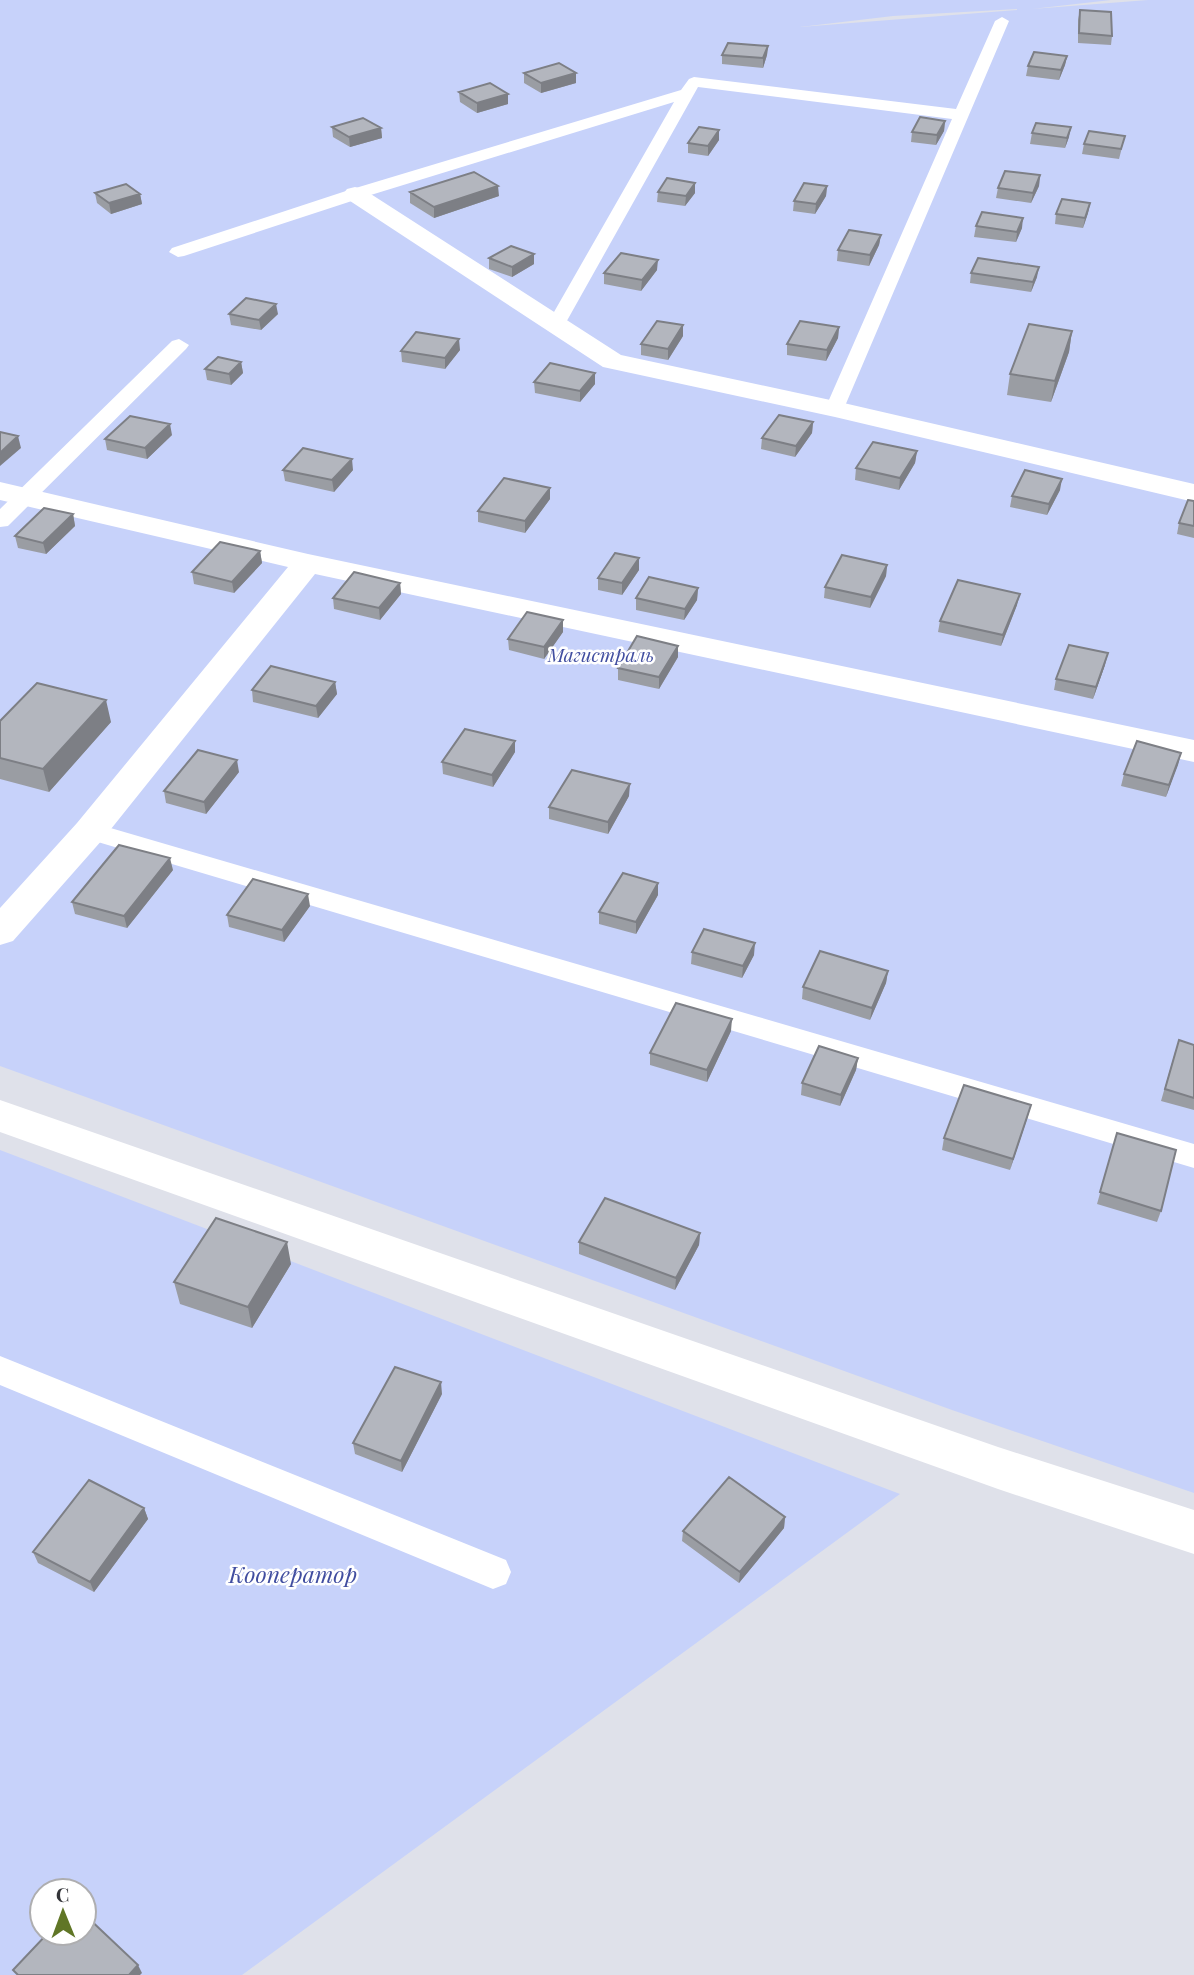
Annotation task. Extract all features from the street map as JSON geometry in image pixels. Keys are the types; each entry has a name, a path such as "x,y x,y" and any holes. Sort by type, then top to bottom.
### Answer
{"street":[{"path":"355,194 612,361 835,409 1194,493"},
{"path":"12,494 308,563 1194,751"},
{"path":"0,932 90,831 308,563"},
{"path":"0,1116 998,1468 1194,1532"}],"lane":[{"path":"835,409 1002,21"},
{"path":"555,326 694,82 962,115"},
{"path":"178,252 355,194 687,93"},
{"path":"0,521 12,494 179,345"},
{"path":"90,831 1194,1156"},
{"path":"0,1370 493,1572"}],"green space":[{"name":"Магистраль","path":"0,0 1111,0 1032,9 1148,0 1194,0 1194,1493 952,1410 0,1066","holes":["1017,10 800,27 893,16"]},
{"name":"Кооператор","path":"0,1150 900,1494 242,1975 0,1975"}],"building":[{"path":"1080,10 1111,12 1112,36 1079,33"},
{"path":"728,43 768,46 763,58 722,55"},
{"path":"1034,52 1067,56 1061,70 1028,66"},
{"path":"559,63 576,73 541,83 524,73"},
{"path":"490,83 508,94 477,103 459,92"},
{"path":"920,117 945,121 937,135 912,132"},
{"path":"363,118 381,128 349,137 332,127"},
{"path":"1036,123 1071,127 1067,138 1032,133"},
{"path":"699,127 719,130 708,146 688,143"},
{"path":"1089,131 1125,136 1121,149 1084,144"},
{"path":"1005,171 1040,175 1033,193 998,188"},
{"path":"474,172 498,186 434,207 410,192"},
{"path":"667,178 695,183 686,196 658,192"},
{"path":"804,183 827,186 816,204 794,201"},
{"path":"126,184 140,194 109,203 95,193"},
{"path":"1062,199 1090,203 1085,218 1056,214"},
{"path":"982,212 1023,218 1017,232 976,226"},
{"path":"849,230 881,235 870,255 838,250"},
{"path":"511,246 534,254 512,267 489,258"},
{"path":"621,253 658,260 642,280 604,273"},
{"path":"978,258 1039,267 1033,282 971,273"},
{"path":"246,298 276,304 259,320 229,314"},
{"path":"657,321 683,325 668,349 641,344"},
{"path":"800,321 839,327 827,350 787,344"},
{"path":"1029,324 1072,331 1055,381 1010,374"},
{"path":"416,332 459,339 445,358 401,351"},
{"path":"218,357 241,362 229,374 205,369"},
{"path":"550,363 595,373 580,391 534,382"},
{"path":"779,415 813,422 796,446 762,438"},
{"path":"130,416 170,424 145,448 105,439"},
{"path":"0,432 18,436 0,453"},
{"path":"873,442 917,451 900,478 856,468"},
{"path":"303,448 352,459 332,480 283,470"},
{"path":"1025,470 1062,479 1049,504 1012,496"},
{"path":"504,478 550,488 525,521 478,511"},
{"path":"1188,500 1194,501 1194,526 1179,523"},
{"path":"44,508 73,514 43,543 15,536"},
{"path":"220,542 260,551 232,582 192,572"},
{"path":"615,553 639,558 622,583 598,578"},
{"path":"842,555 887,565 871,597 825,587"},
{"path":"354,572 400,583 379,608 333,598"},
{"path":"649,577 698,588 685,609 636,598"},
{"path":"958,580 1020,594 1003,635 940,621"},
{"path":"527,612 563,620 544,647 508,639"},
{"path":"637,636 678,646 659,677 618,668"},
{"path":"1069,645 1108,653 1096,687 1056,679"},
{"path":"271,666 335,682 316,706 252,690"},
{"path":"37,683 106,700 43,769 0,758 0,721"},
{"path":"465,729 515,741 492,775 442,762"},
{"path":"1137,741 1181,753 1169,785 1124,774"},
{"path":"198,750 237,760 204,802 164,791"},
{"path":"572,770 630,784 608,822 549,807"},
{"path":"119,845 170,858 124,916 72,902"},
{"path":"623,873 658,883 636,922 599,912"},
{"path":"253,879 308,894 282,930 227,915"},
{"path":"704,929 755,943 743,966 692,952"},
{"path":"820,951 888,971 872,1008 803,987"},
{"path":"676,1003 732,1019 707,1070 650,1053"},
{"path":"1179,1040 1194,1045 1194,1098 1165,1089"},
{"path":"819,1046 858,1058 841,1095 802,1083"},
{"path":"964,1085 1031,1105 1013,1159 944,1138"},
{"path":"1117,1133 1176,1150 1161,1211 1100,1192"},
{"path":"605,1198 700,1233 676,1278 579,1242"},
{"path":"216,1218 287,1242 248,1307 174,1282"},
{"path":"395,1367 441,1382 401,1461 353,1443"},
{"path":"729,1477 785,1517 740,1572 683,1531"},
{"path":"89,1480 144,1508 90,1582 33,1552"},
{"path":"98,1927 138,1965 129,1975 18,1975 13,1970 35,1947 98,1947"}]}
